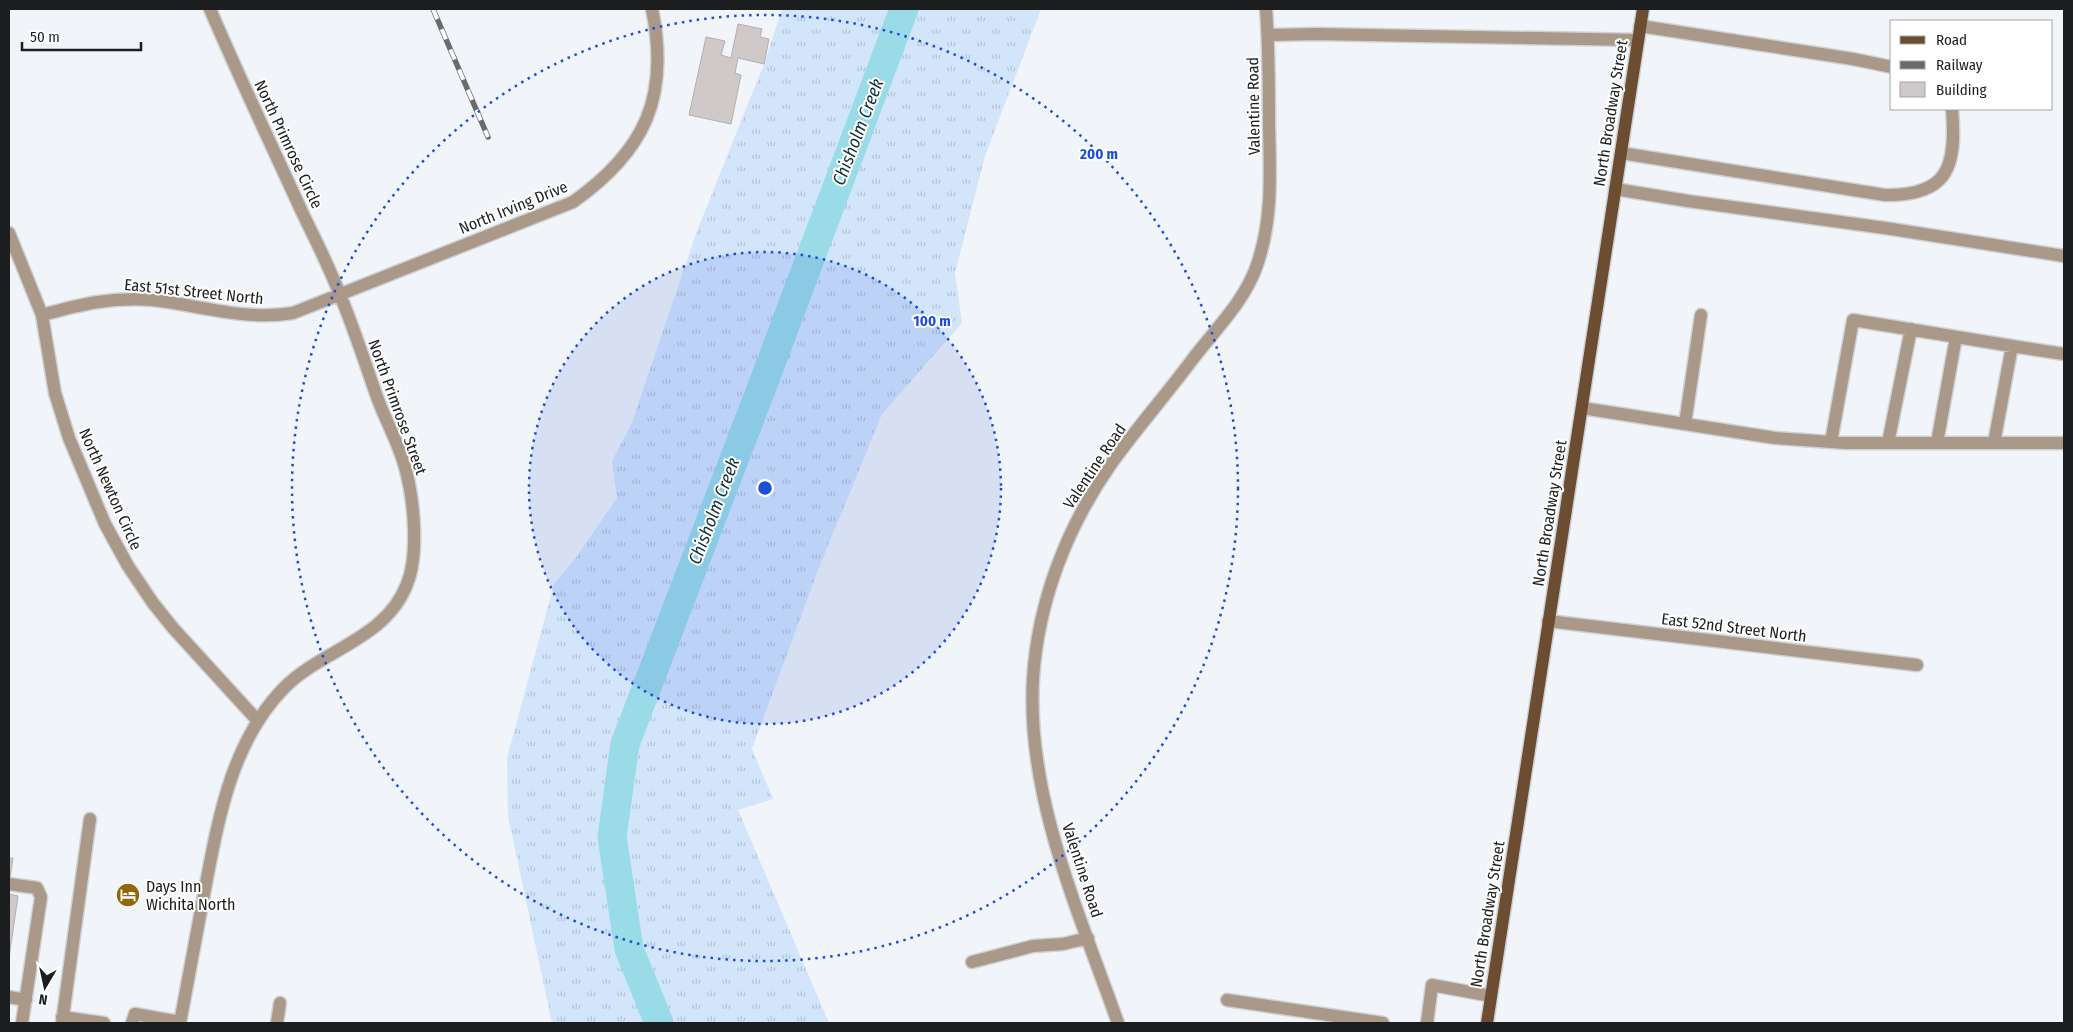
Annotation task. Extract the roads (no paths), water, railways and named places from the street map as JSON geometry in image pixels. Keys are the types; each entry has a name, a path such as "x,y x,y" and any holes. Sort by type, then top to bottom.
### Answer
{"main road":[{"name":"North Broadway Street","path":"1487,1023 1643,9"}],"street":[{"name":"North Primrose Circle","path":"210,9 340,293"},
{"name":"North Irving Drive","path":"340,293 573,202 600,182 631,149 645,126 652,106 656,85 658,52 652,9"},
{"name":"Valentine Road","path":"1118,1023 1054,840 1043,791 1036,744 1033,677 1042,620 1057,564 1070,533 1090,497 1112,464 1236,302 1256,268 1266,235 1271,202 1266,9"},
{"path":"1640,26 1853,59 1890,67"},
{"path":"1268,35 1316,34 1638,40"},
{"path":"1621,152 1885,195 1905,195 1925,190 1940,182 1947,170 1954,128 1952,110"},
{"path":"1615,189 2064,256"},
{"name":"North Newton Circle","path":"9,233 42,314 58,402 69,438 105,524 128,566 153,603 173,628 257,720"},
{"name":"East 51st Street North","path":"42,314 105,299 130,299 153,300 234,314 274,316 293,312 340,293"},
{"name":"North Primrose Street","path":"180,1023 222,808 239,756 257,720 284,687 307,668 372,630 386,616 408,584 414,533 412,504 406,469 397,442 383,413 340,293"},
{"path":"1686,424 1701,315"},
{"path":"1831,442 1853,320 2064,354"},
{"path":"1888,443 1911,329"},
{"path":"1937,443 1956,337"},
{"path":"1994,443 2012,346"},
{"path":"1582,408 1775,438 1831,442 1888,443 2064,443"},
{"name":"East 52nd Street North","path":"1548,621 1918,665"},
{"path":"90,819 62,1020 104,1023"},
{"path":"9,884 37,888 42,896 22,1023"},
{"path":"972,962 1033,946 1063,944 1088,938"},
{"path":"1427,1023 1432,984 1491,996"},
{"path":"9,997 26,1000"},
{"path":"1227,1000 1383,1023"},
{"path":"277,1023 280,1003"},
{"path":"132,1023 135,1014 180,1023"}],"waterway":[{"name":"Chisholm Creek","path":"659,1023 629,949 612,837 625,744 904,9"}],"railway":[{"path":"433,9 488,137"}],"place":[{"name":"Days Inn Wichita North","path":"128,895"}]}
